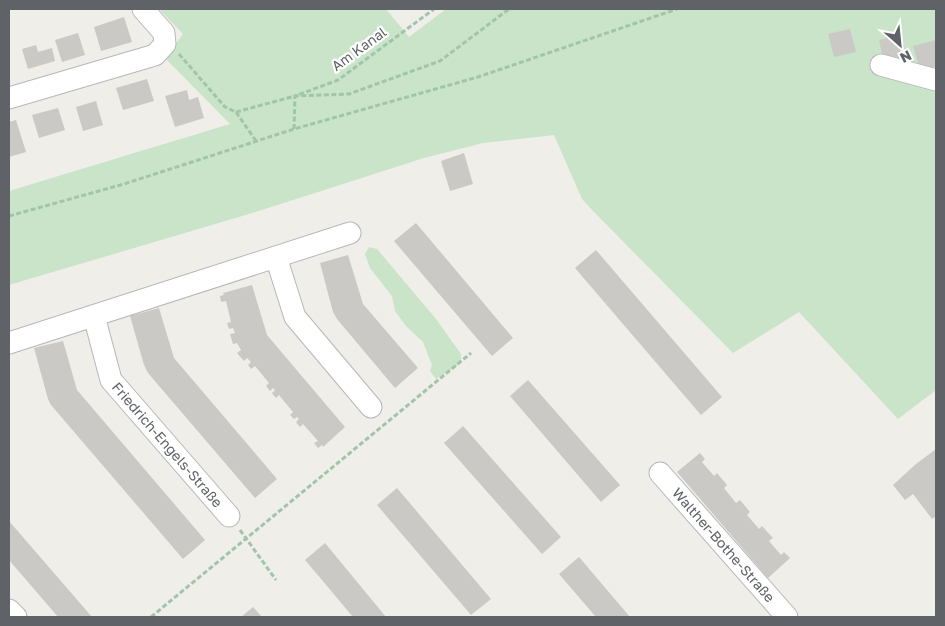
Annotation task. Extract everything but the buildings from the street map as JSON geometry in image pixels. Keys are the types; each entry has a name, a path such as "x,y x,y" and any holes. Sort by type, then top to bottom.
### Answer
{"street":[{"path":"9,98 155,55 165,44 164,33 142,9"},
{"path":"881,65 936,80"},
{"path":"9,343 350,233"},
{"path":"276,257 295,317 371,407"},
{"name":"Friedrich-Engels-Straße","path":"94,316 111,380 229,516"},
{"name":"Walther-Bothe-Straße","path":"660,473 787,617"},
{"path":"9,610 16,617"}],"path":[{"name":"Am Kanal","path":"294,96 338,80 434,9"},
{"path":"236,112 294,96 348,94 440,61 509,9"},
{"path":"9,216 124,184 294,129 478,77 677,9"},
{"path":"165,44 175,50 225,107 236,112 256,141"},
{"path":"294,96 294,129"},
{"path":"151,617 471,353"},
{"path":"229,516 276,580"}],"green space":[{"path":"159,9 386,9 409,37 446,9 936,9 936,390 898,419 799,312 733,353 582,199 554,135 483,143 424,158 249,214 9,285 9,191 230,124 165,58 183,34"},
{"path":"369,247 377,249 436,319 461,354 461,363 436,379 430,371 432,365 423,342 406,326 395,311 392,296 370,268 365,254"}]}
